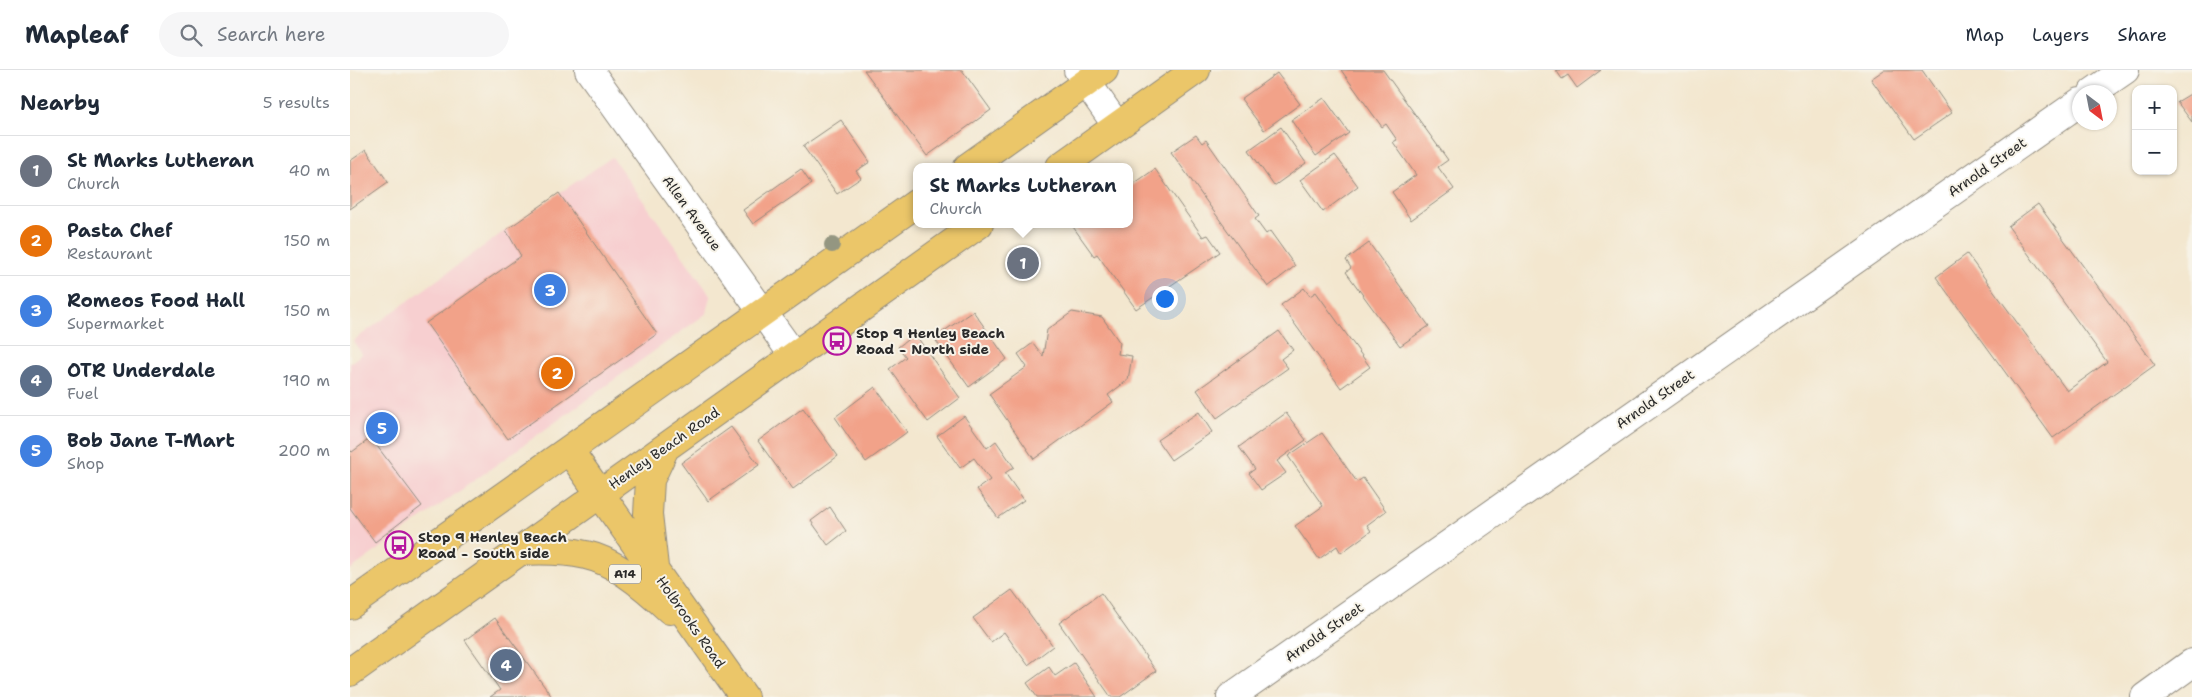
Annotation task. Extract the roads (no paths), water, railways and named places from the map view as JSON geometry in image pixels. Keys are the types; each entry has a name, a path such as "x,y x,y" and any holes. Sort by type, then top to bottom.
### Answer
{"main road":[{"path":"1066,163 1196,70"},
{"path":"973,163 1090,74"},
{"path":"350,605 913,206"},
{"name":"Henley Beach Road","path":"350,672 973,228"},
{"path":"655,572 648,514 650,480 665,448"},
{"name":"Holbrooks Road","path":"569,450 744,697"},
{"name":"A14","path":"521,551 546,550 577,553 607,562 653,594 707,645"}],"street":[{"name":"Allen Avenue","path":"589,70 794,356"},
{"path":"2103,85 2125,70"},
{"path":"1090,74 1117,126"},
{"name":"Arnold Street","path":"1231,697 2072,108"},
{"path":"2145,697 2192,663"}],"place":[{"name":"St Marks Lutheran","path":"1023,263"},
{"name":"Romeos Food Hall","path":"550,290"},
{"name":"Stop 9 Henley Beach Road - North side","path":"837,341"},
{"name":"Pasta Chef","path":"557,373"},
{"name":"Bob Jane T-Mart","path":"382,428"},
{"name":"Stop 9 Henley Beach Road - South side","path":"399,545"},
{"name":"OTR Underdale","path":"506,665"}]}
